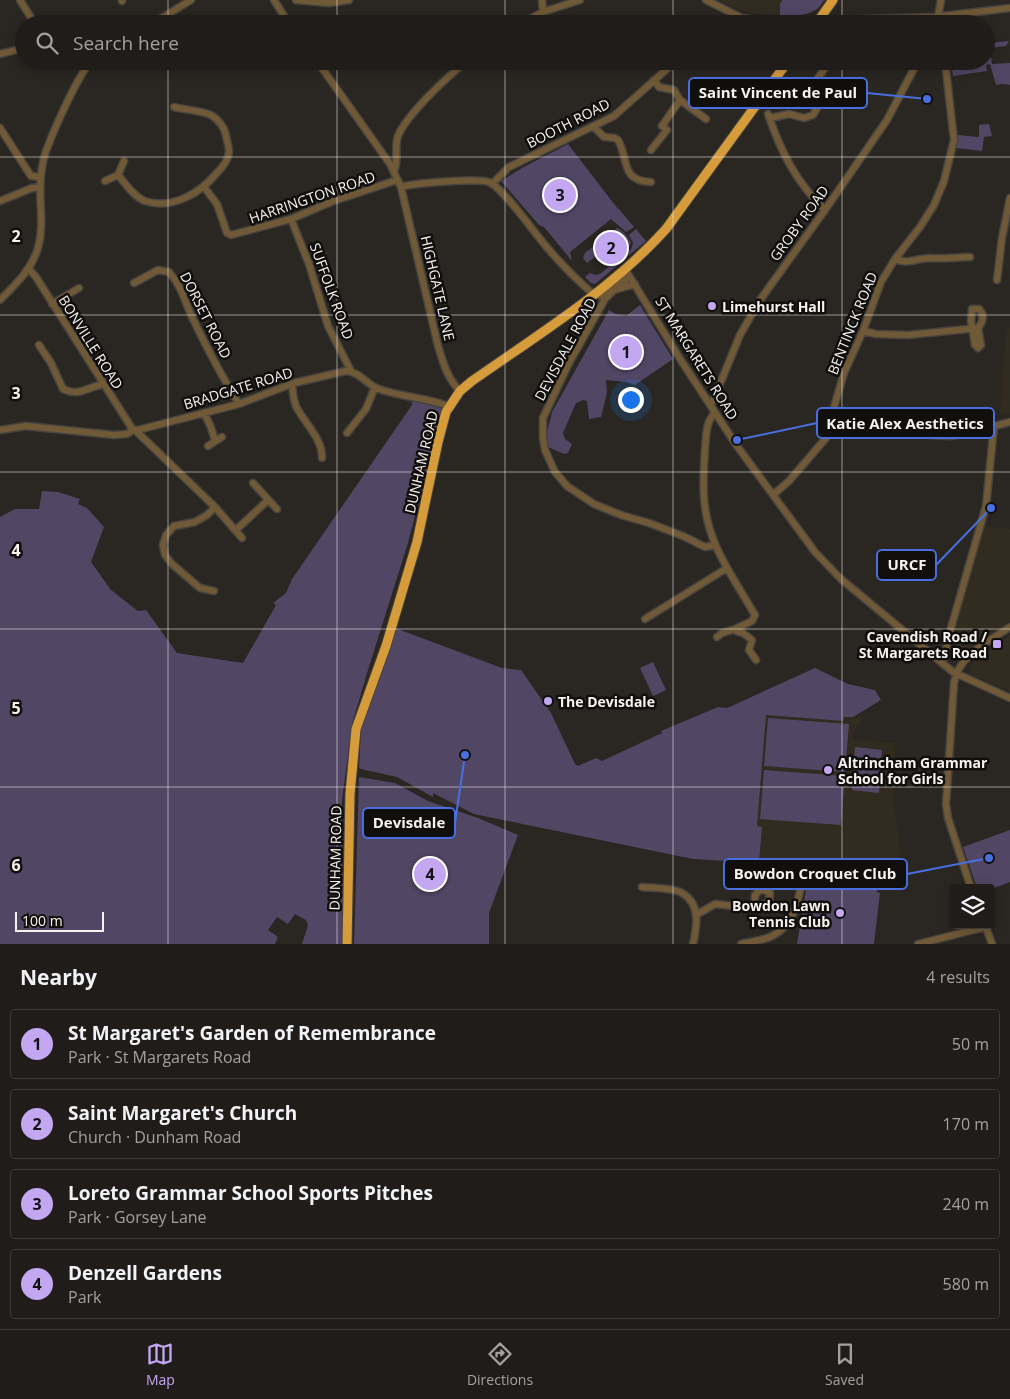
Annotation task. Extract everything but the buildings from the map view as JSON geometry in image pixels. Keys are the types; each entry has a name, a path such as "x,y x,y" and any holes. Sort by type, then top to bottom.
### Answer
{"highway":[{"path":"823,15 833,0"},
{"name":"DUNHAM ROAD","path":"347,944 350,794 356,729 386,646 417,542 438,442 448,406 460,391 596,294 646,252 666,229 781,70"}],"street":[{"path":"167,15 191,0"},
{"path":"274,0 284,15"},
{"path":"296,0 328,3 349,0"},
{"path":"542,0 543,12"},
{"path":"538,15 580,0"},
{"path":"706,0 730,15"},
{"path":"937,15 942,0"},
{"path":"22,1 30,15"},
{"path":"963,15 1010,8"},
{"path":"0,54 15,50"},
{"path":"0,300 14,286 35,256 42,232 40,178 43,160 75,86 84,70"},
{"path":"323,70 394,171"},
{"path":"394,171 396,168 396,144 402,129 432,94 457,70"},
{"name":"BOOTH ROAD","path":"492,184 509,167 614,116 666,70"},
{"path":"824,70 817,80 820,104 811,116 804,118 789,114 769,116 782,152 791,169 814,200 825,210"},
{"name":"GROBY ROAD","path":"710,404 713,401 740,334 760,300 887,120 913,70"},
{"name":"BENTINCK ROAD","path":"830,431 832,414 844,373 863,331 881,282 894,259 934,205 944,181 954,140 946,70"},
{"path":"654,80 659,87 674,90 680,100 706,119"},
{"path":"817,87 826,89 835,96"},
{"path":"651,150 667,130 662,126 680,100"},
{"path":"118,175 145,201 175,202 204,187 222,168 227,160 229,151 225,132 220,123 211,115 172,107"},
{"path":"594,126 604,137 618,140 626,167 632,175 640,181 651,182"},
{"path":"0,128 32,176 40,178"},
{"path":"105,181 118,175 124,161"},
{"name":"HIGHGATE LANE","path":"394,171 401,187 438,346 446,372 460,391"},
{"name":"HARRINGTON ROAD","path":"204,187 217,204 229,235 239,234 291,219 331,202 397,180"},
{"path":"401,187 422,183 480,181 492,184 503,194 546,247 582,284 596,294"},
{"path":"0,201 32,188 40,187"},
{"path":"997,280 1002,238 1010,198"},
{"name":"SUFFOLK ROAD","path":"291,219 328,326 350,371"},
{"path":"894,259 907,262 929,258 939,260 970,257"},
{"name":"BONVILLE ROAD","path":"28,268 134,430 215,507 242,538"},
{"name":"DORSET ROAD","path":"134,283 158,270 169,272 172,275 184,296 196,326 239,404"},
{"name":"ST MARGARETS ROAD","path":"625,270 715,413 815,552 841,579 956,673 1010,698"},
{"name":"DEVISDALE ROAD","path":"635,284 614,290 605,299 569,363 543,418 545,450 554,472 567,486 594,504 683,536 705,547 715,545"},
{"path":"52,304 79,288"},
{"path":"863,331 876,334 908,335 975,328"},
{"path":"39,345 51,363 63,389 70,393 77,393 104,384"},
{"path":"350,371 376,387 448,406"},
{"name":"BRADGATE ROAD","path":"0,430 26,426 114,435 127,434 134,430 239,404 292,384 350,371"},
{"path":"292,384 296,406 325,455"},
{"path":"348,433 366,409 376,387"},
{"path":"204,413 218,439 208,446"},
{"path":"715,413 709,420 704,475 705,508 715,545 755,615 752,621 722,633 717,637"},
{"path":"773,495 795,474 830,431 843,430 951,436 1010,422"},
{"path":"942,661 986,506 994,426"},
{"path":"253,483 277,509"},
{"path":"236,530 268,500"},
{"path":"214,591 200,588 172,564 165,555 163,545 173,523 195,522 207,515 215,507"},
{"path":"645,619 727,568"},
{"path":"970,884 948,818 946,804 951,716 956,673 965,658 1010,627"},
{"path":"735,629 752,640 749,650 756,660"},
{"path":"741,944 765,939 786,927 793,917 804,870"},
{"path":"642,887 682,892 694,905 698,923 694,944"},
{"path":"696,915 715,904 754,908"},
{"path":"918,944 974,929"},
{"path":"986,929 992,944"}],"shaded area":[{"path":"718,0 826,0 819,8 811,12 784,15 749,13"},
{"path":"782,0 826,0 810,13 798,15 780,15"},
{"path":"1009,41 1006,46 995,47 995,42"},
{"path":"1010,63 1010,85 996,85 992,70 995,70 995,64"},
{"path":"952,70 987,71 953,76"},
{"path":"989,124 992,136 984,137 982,151 956,148 958,135 979,137 979,125"},
{"path":"568,144 634,227 626,232 611,219 570,252 572,261 544,227 539,225 501,181"},
{"path":"617,228 626,235 631,244 623,253 621,250 625,247 623,243 625,241 615,233 604,241 605,244 594,253 596,256 587,263 583,258 585,253"},
{"path":"636,229 646,241 595,284 591,283 585,277 590,273 600,274 631,249 633,243 629,235"},
{"path":"640,305 673,359 635,385 606,380 607,393 601,417 589,419 587,401 583,400 576,403 563,433 565,439 572,444 568,453 564,454 548,447 547,433 552,412 609,310 626,316"},
{"path":"1010,327 1010,414 1000,414 1006,329"},
{"path":"412,401 443,408 408,543 352,724 342,800 343,944 302,944 308,925 306,920 295,914 288,924 277,917 268,930 278,937 275,944 0,944 0,517 15,509 39,509 42,491 58,492 80,499 78,504 87,508 104,527 91,562 111,590 138,611 146,610 177,653 243,663 276,605 273,603 286,593 292,579 412,405"},
{"path":"984,526 1010,529 1010,621 964,651 952,651 954,635"},
{"path":"395,628 502,668 521,670 551,713 575,764 578,766 596,758 602,761 662,733 661,731 718,707 727,708 815,668 848,684 875,690 881,700 853,717 844,717 843,721 766,715 757,826 762,827 759,863 693,859 474,814 433,793 433,797 397,777 359,768 361,727"},
{"path":"1010,635 1010,691 969,674 970,666 975,661"},
{"path":"653,662 666,690 653,696 640,668"},
{"name":"Altrincham Grammar School for Girls","path":"765,715 843,721 844,716 863,718 856,728 853,740 895,743 893,797 901,856 882,864 882,869 810,867 759,863 762,827 757,826"},
{"path":"768,718 849,724 845,772 764,766"},
{"path":"855,747 882,750 881,763 854,761"},
{"path":"854,762 881,765 880,778 853,776"},
{"path":"764,770 845,776 841,825 760,819"},
{"path":"359,777 395,783 428,801 478,818 518,835 489,913 489,944 354,944"},
{"path":"853,777 880,779 879,793 852,790"},
{"path":"1010,830 1010,882 995,888 995,884 976,884 963,847"},
{"name":"Bowdon Lawn Tennis Club","path":"810,867 878,869 877,892 880,893 874,944 797,944"}],"place":[{"name":"Saint Vincent de Paul","path":"927,99"},
{"name":"Loreto Grammar School Sports Pitches","path":"560,195"},
{"name":"Saint Margaret's Church","path":"611,248"},
{"name":"Limehurst Hall","path":"712,306"},
{"name":"St Margaret's Garden of Remembrance","path":"626,352"},
{"name":"Katie Alex Aesthetics","path":"737,440"},
{"name":"URCF","path":"991,508"},
{"name":"Cavendish Road / St Margarets Road","path":"997,644"},
{"name":"The Devisdale","path":"548,701"},
{"name":"Devisdale","path":"465,755"},
{"name":"Altrincham Grammar School for Girls","path":"828,770"},
{"name":"Bowdon Croquet Club","path":"989,858"},
{"name":"Denzell Gardens","path":"430,874"},
{"name":"Bowdon Lawn Tennis Club","path":"840,913"}]}
